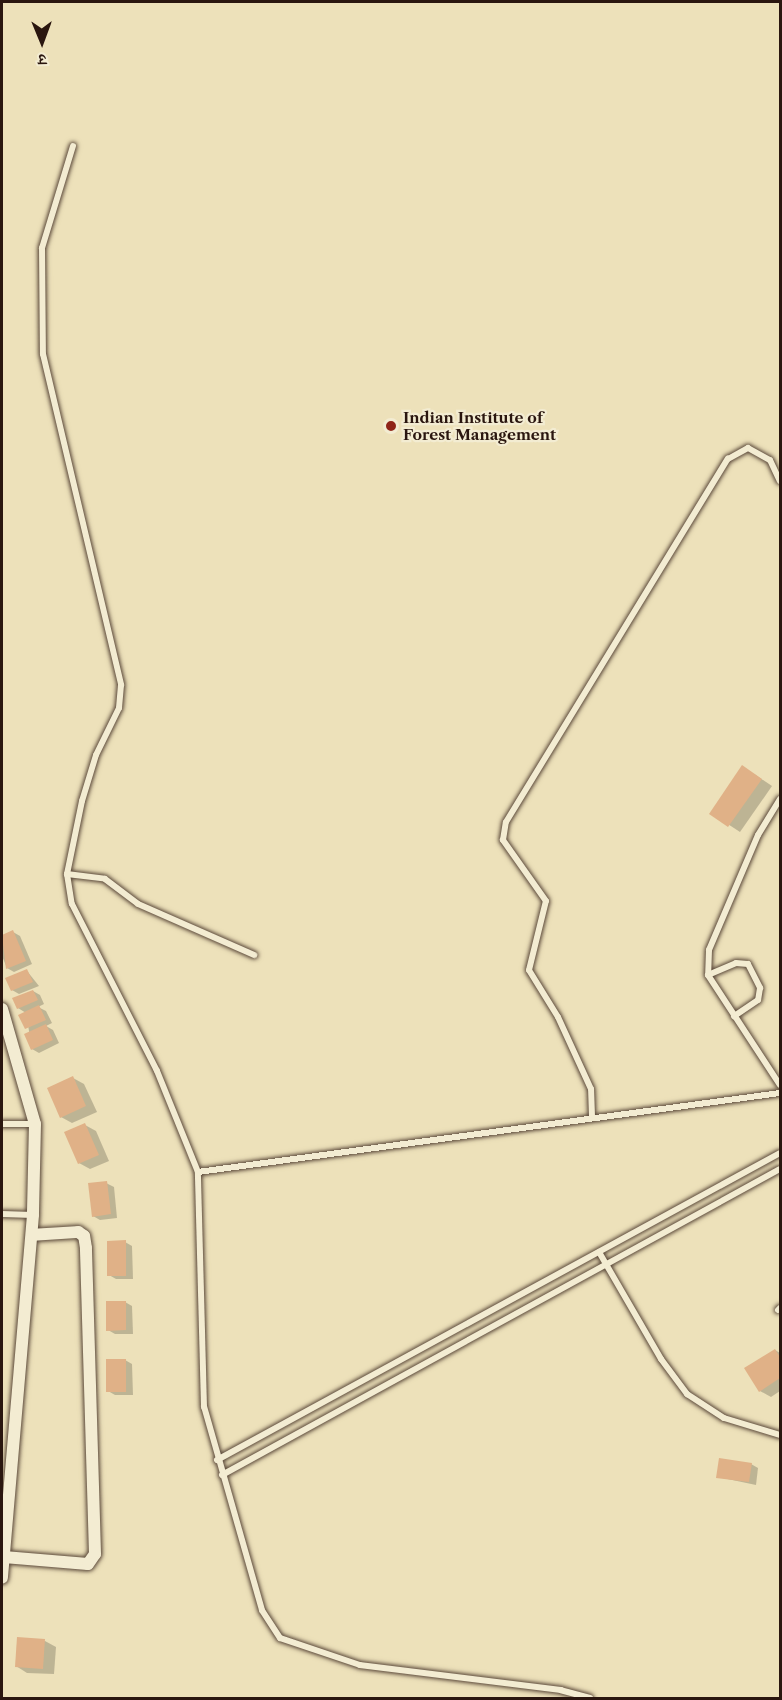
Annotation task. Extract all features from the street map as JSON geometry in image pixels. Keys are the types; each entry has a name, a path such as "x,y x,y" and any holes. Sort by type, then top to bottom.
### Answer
{"street":[{"path":"2,1009 35,1124 32,1235 5,1510 2,1578"},
{"path":"4,1557 87,1564 95,1554 84,1236 78,1232 32,1235"}],"lane":[{"path":"73,146 42,248 43,354 121,685 119,708 96,755 82,801 67,874 72,904 157,1071 198,1172 204,1407 262,1610 280,1638 360,1665 561,1690 590,1698"},
{"path":"591,1116 591,1089 558,1017 529,970 546,901 503,840 506,822 728,459 748,448 770,460 780,480"},
{"path":"780,799 758,835 709,950 708,975 780,1085"},
{"path":"67,874 105,879 138,904 254,955"},
{"path":"708,975 736,963 748,964 760,988 758,1000 734,1016"},
{"path":"198,1172 591,1116 780,1093"},
{"path":"2,1124 35,1124"},
{"path":"218,1460 780,1154"},
{"path":"222,1475 780,1169"},
{"path":"2,1214 33,1215"},
{"path":"599,1252 604,1264 687,1394 724,1418 780,1435"}],"building":[{"path":"742,765 762,779 728,827 709,814"},
{"path":"13,930 26,961 6,969 2,935"},
{"path":"27,969 33,982 11,991 5,978"},
{"path":"33,990 38,1000 17,1009 12,998"},
{"path":"39,1005 46,1020 25,1029 18,1015"},
{"path":"46,1024 53,1040 31,1050 24,1034"},
{"path":"73,1076 86,1106 60,1118 47,1088"},
{"path":"85,1123 99,1155 78,1164 64,1132"},
{"path":"107,1181 111,1214 92,1217 88,1183"},
{"path":"126,1240 126,1276 107,1276 107,1241"},
{"path":"106,1301 126,1301 126,1330 106,1331"},
{"path":"775,1349 780,1357 780,1378 759,1392 744,1368"},
{"path":"106,1359 126,1359 126,1392 106,1392"},
{"path":"719,1458 752,1463 749,1482 716,1478"},
{"path":"17,1637 45,1639 43,1669 15,1667"}],"place":[{"name":"Indian Institute of Forest Management","path":"391,426"}]}
